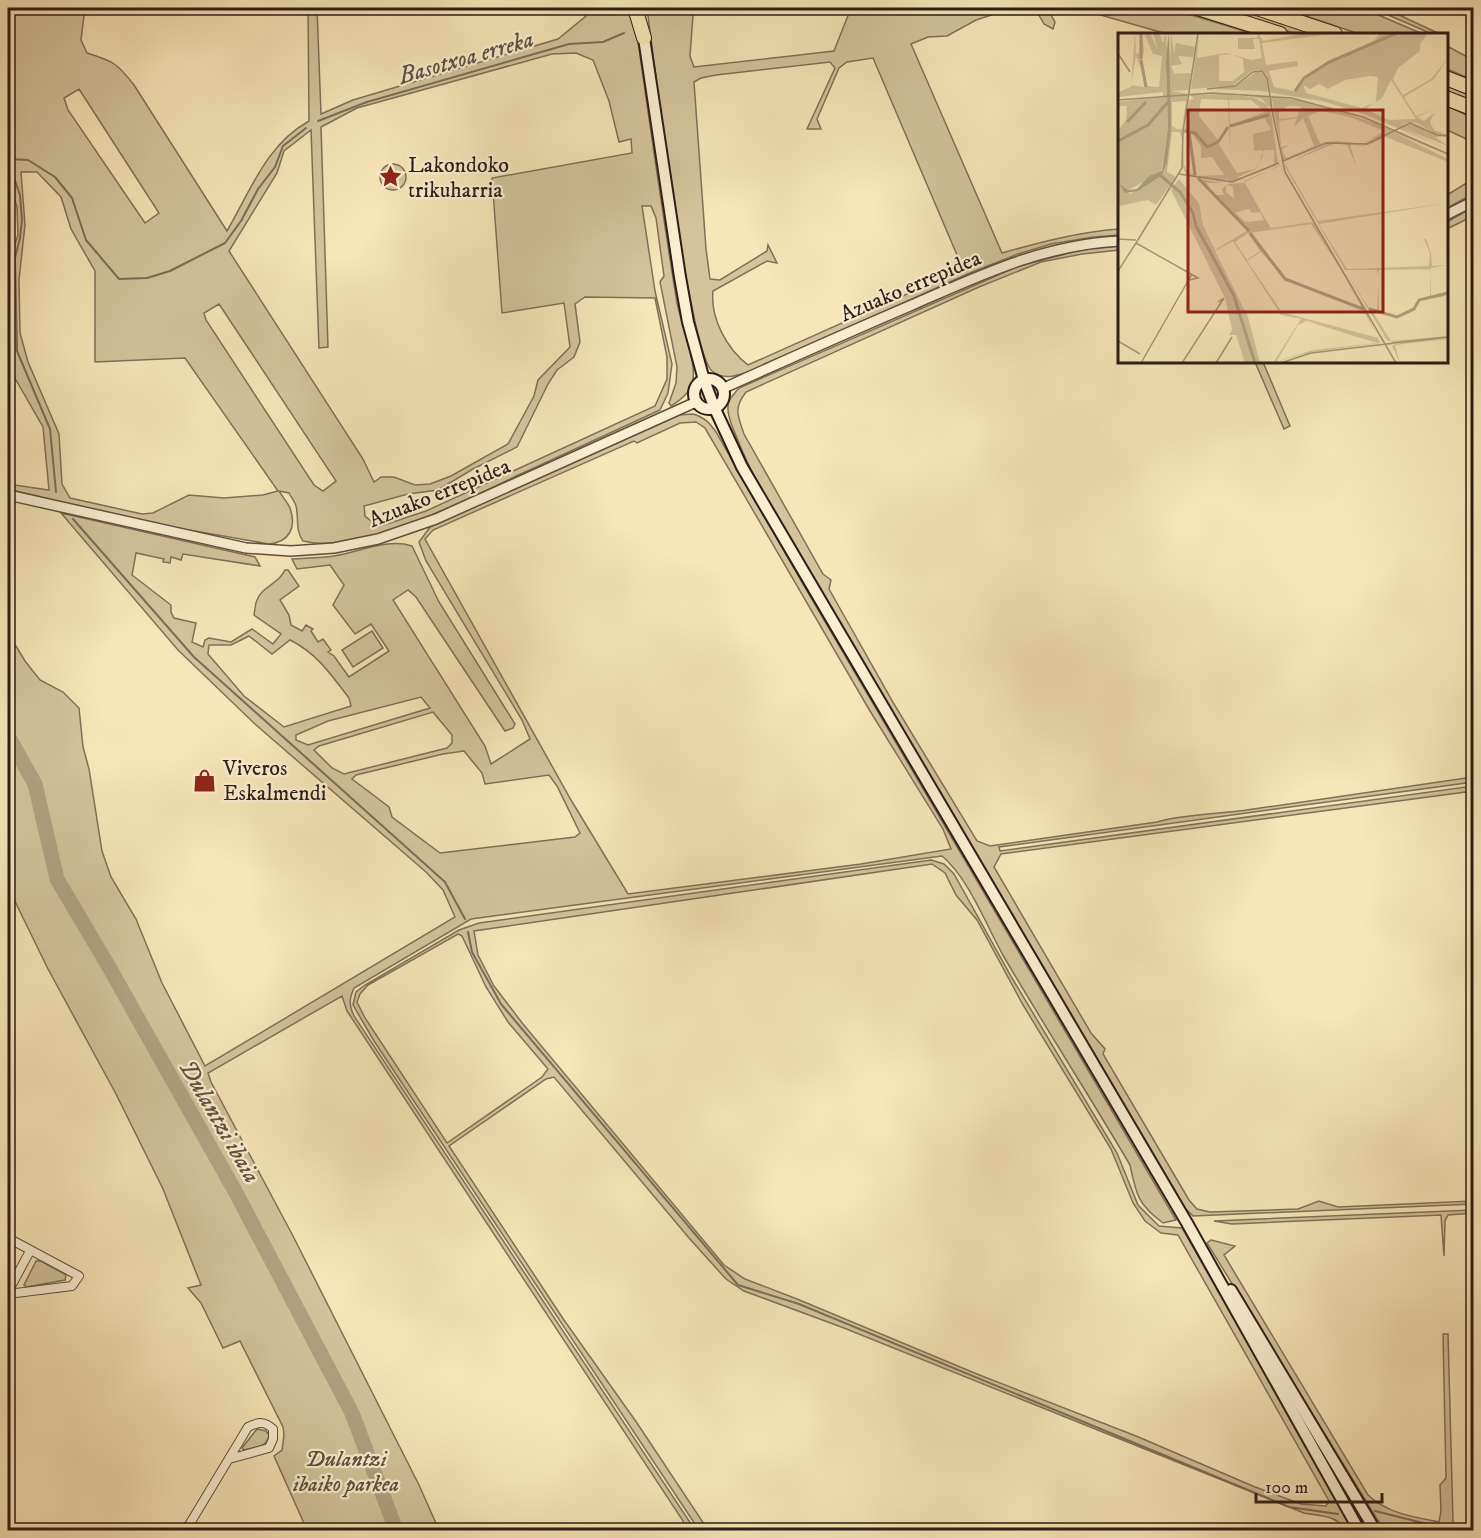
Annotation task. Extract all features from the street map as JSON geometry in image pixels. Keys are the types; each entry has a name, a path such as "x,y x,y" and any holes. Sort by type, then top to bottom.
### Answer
{"highway":[{"path":"635,8 644,38"},
{"path":"642,8 644,38"},
{"path":"1198,8 1277,33"},
{"path":"1257,8 1332,33"},
{"path":"1448,79 1473,89"},
{"path":"1448,99 1473,109"}],"main road":[{"path":"644,38 680,277 696,356 715,409 741,467 1194,1235 1359,1530"},
{"path":"704,380 716,380 724,388 724,400 715,409 707,410 696,402 694,393 697,385 704,380"},
{"path":"1194,1235 1254,1326 1375,1530"}],"street":[{"path":"1448,214 1473,201"},
{"name":"Azuako errepidea","path":"724,388 960,284 1023,259 1075,245 1118,241"},
{"name":"Azuako errepidea","path":"8,495 246,548 291,551 334,548 378,539 436,519 696,402"},
{"path":"8,1238 79,1276 72,1286 8,1293"},
{"path":"8,1293 30,1251"},
{"path":"186,1530 248,1427 257,1423 267,1424 273,1429 273,1439 269,1448 229,1459"}],"green space":[{"path":"8,8 85,8 81,40 87,53 114,64 134,85 227,231 270,156 294,131 309,121 308,8 317,8 321,114 353,100 558,39 586,16 581,8 629,8 639,48 677,303 692,362 692,384 685,395 671,406 669,403 676,383 677,367 660,282 664,276 656,218 651,206 642,206 655,291 672,364 668,393 660,410 445,509 383,533 354,540 327,543 303,541 299,533 295,503 289,493 279,491 290,508 292,528 282,540 269,544 155,524 8,489 8,484 49,490 43,427 12,373 8,327 8,288 12,253 18,235 17,207 8,181","holes":["576,53 593,60 609,101 619,142 631,139 632,153 492,178 502,313 564,303 570,347 538,380 534,396 508,444 451,476 430,484 415,485 394,477 381,477 374,482 363,459 229,251 277,173 284,151 311,130 319,348 328,347 321,127 357,108 552,54","79,89 159,213 145,223 68,110 64,98","21,172 37,172 61,197 71,229 95,271 95,362 185,358 278,491 263,495 224,498 189,495 153,513 142,514 70,498 62,484 59,434 28,362 20,333 19,280 25,225","585,297 655,298 667,357 667,379 655,406 426,511 378,527 365,516 364,506 408,494 438,490 517,447 548,384 557,370 574,357 580,342 575,304","219,304 336,481 323,491 314,485 206,320 204,313"]},
{"path":"647,8 704,8 693,15 690,56 694,67 834,51 851,8 1034,8 1010,9 976,20 947,36 928,37 911,44 1002,253 1089,232 1118,229 1118,235 1051,244 1018,254 970,273 755,369 733,376 722,376 712,371 703,352 693,313 664,138","holes":["873,58 963,269 748,365 727,342 717,322 713,291 767,261 777,263 768,245 767,251 720,280 710,279 694,82 716,75 830,62 835,68 807,129 821,129 817,119 839,68 847,62"]},
{"path":"1035,8 1047,8 1055,22 1053,29 1044,24"},
{"path":"1065,8 1168,8 1251,33 1164,33 1097,14"},
{"path":"1216,8 1236,8 1313,33 1293,33"},
{"path":"1283,8 1362,8 1421,33 1356,33"},
{"path":"1372,8 1384,8 1438,33 1430,33"},
{"path":"1448,47 1473,60 1473,80 1448,69"},
{"path":"1448,85 1473,95 1473,103 1448,91"},
{"path":"1448,106 1473,118 1473,142 1448,130"},
{"path":"393,164 402,168 406,177 402,186 393,190 384,186 380,177 384,168"},
{"path":"1473,179 1473,194 1448,207 1448,194"},
{"path":"1473,207 1473,216 1448,228 1448,221"},
{"path":"1118,246 1118,250 1041,262 979,287 746,392 738,408 744,434 823,574 831,580 829,589 894,704 977,841 990,846 1178,817 1247,810 1473,777 1473,782 999,847 1000,851 1473,786 1473,791 1001,854 994,867 1091,1033 1105,1049 1103,1054 1189,1200 1197,1209 1210,1212 1298,1209 1319,1201 1338,1207 1473,1201 1473,1204 1193,1216 1185,1208 768,502 751,470 728,415 728,404 739,388 1019,266 1085,249"},
{"path":"1255,363 1263,363 1290,426 1284,429"},
{"name":"Dulantzi ibaiko parkea","path":"693,414 700,417 716,432 1176,1220 1163,1223 1148,1210 1139,1198 1130,1165 1004,957 969,889 942,856 471,919 354,988 350,1002 352,1012 695,1530 689,1530 347,1011 342,996 208,1073 419,1485 439,1530 307,1530 274,1456 282,1450 283,1427 240,1341 223,1348 201,1303 188,1288 201,1285 163,1189 116,1094 48,969 8,887 8,633 40,680 63,692 79,708 83,747 89,769 102,851 111,877 136,919 162,983 205,1066 455,917 443,890 426,872 256,725 178,650 61,513 255,557 260,566 183,554 181,560 171,557 170,563 163,562 164,559 136,553 132,575 171,605 174,618 196,623 192,642 203,647 205,640 209,638 231,642 252,629 273,644 281,634 254,615 255,605 259,595 279,579 285,570 288,570 299,586 280,600 289,615 291,625 302,631 306,625 313,629 311,631 318,642 323,639 331,650 328,652 334,656 349,677 389,651 371,624 355,634 333,605 344,585 330,565 297,569 292,559 334,556 383,545 412,546 439,602 515,724 513,728 505,731 416,597 408,590 393,600 485,746 491,764 530,739 522,720 426,561 419,542 430,527 679,415","holes":["696,422 705,428 870,711 943,829 951,849 861,864 628,894 571,800 425,539 433,530 680,423","249,636 272,654 290,640 323,666 349,698 351,706 284,727 244,696 208,654 209,645 231,645","421,697 430,708 308,745 296,740 296,735 328,721","433,712 452,735 452,743 447,748 344,774 332,768 314,750 319,746","464,751 482,773 485,784 549,775 557,786 580,833 575,837 440,853 392,817 389,807 352,779 356,775"]},
{"path":"372,631 383,648 353,667 342,650"},
{"path":"931,860 944,864 954,874 1012,978 1117,1153 1138,1205 1159,1226 1182,1228 1355,1530 1345,1530 1338,1521 1333,1519 1304,1513 844,1328 744,1291 726,1279 689,1238 554,1077 546,1079 449,1146 564,1320 637,1423 708,1530 699,1530 374,1041 353,1005 356,992 365,985 459,930 479,923","holes":["932,864 945,873 956,895 977,920 1023,1005 1111,1149 1133,1203 1145,1221 1161,1233 1178,1235 1329,1501 1326,1506 1301,1504 1255,1487 1136,1436 745,1279 724,1265 523,1024 494,986 478,955 474,931","458,934 462,936 486,987 508,1022 548,1069 542,1077 447,1143 365,1018 357,1002 360,994 368,985"]},
{"path":"1473,1210 1473,1213 1448,1215 1445,1221 1444,1256 1441,1215 1232,1224 1214,1221"},
{"path":"1211,1240 1235,1246 1224,1255 1368,1495 1392,1510 1439,1522 1440,1485 1446,1478 1443,1334 1448,1334 1453,1521 1460,1530 1420,1530 1400,1527 1397,1530 1384,1530 1207,1243"},
{"path":"36,1261 41,1261 66,1275 65,1280 27,1287 24,1285"},
{"path":"257,1429 266,1431 269,1435 268,1439 260,1446 244,1450 242,1448"}],"waterway":[{"name":"Basotxoa erreka","path":"318,121 367,102 569,44 603,42 624,33"},
{"name":"Basotxoa erreka","path":"8,159 28,160 55,177 72,198 86,240 119,279 147,278 170,271 225,243 241,221 258,189 275,167 283,146 306,128"},
{"path":"8,160 20,195 22,220 15,258 17,351 50,429 56,492"},
{"path":"73,519 194,657 445,882 465,919"},
{"name":"Dulantzi ibaia","path":"8,736 35,784 57,879 235,1191 352,1413 396,1530"},
{"path":"468,932 472,952 501,1004 738,1285 799,1304 1289,1507 1338,1514"},
{"path":"1375,1511 1451,1530"}],"place":[{"name":"Lakondoko trikuharria","path":"390,177"},
{"name":"Viveros Eskalmendi","path":"205,780"}]}
